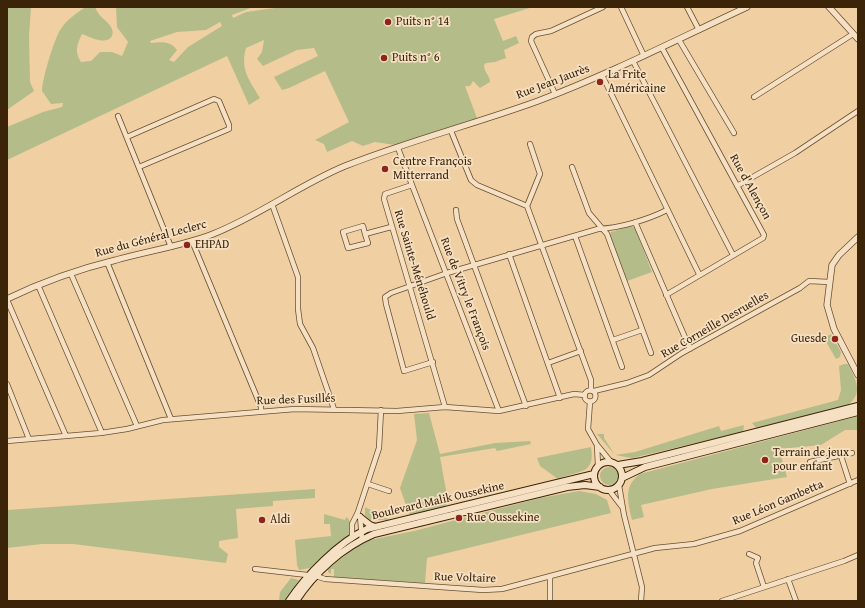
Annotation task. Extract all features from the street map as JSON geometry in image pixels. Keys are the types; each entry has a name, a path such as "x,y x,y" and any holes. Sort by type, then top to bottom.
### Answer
{"main road":[{"path":"618,465 650,459 858,406"},
{"path":"622,478 646,467 858,412"},
{"path":"604,462 611,462 618,465 622,471 622,478 619,485 609,490 600,487 595,481 594,474 598,466 604,462"},
{"name":"Boulevard Malik Oussekine","path":"289,601 352,538 362,532 375,527 410,520 594,474"},
{"name":"Boulevard Malik Oussekine","path":"296,601 313,576 340,554 362,540 382,532 567,487 585,485 600,487"},
{"path":"359,515 370,525 375,527"}],"street":[{"path":"555,94 531,41 532,37 536,34 551,31 603,7"},
{"path":"621,7 644,56"},
{"path":"687,7 699,30"},
{"name":"Rue Jean Jaurès","path":"361,160 451,131 555,94 680,40 747,7"},
{"path":"829,7 858,39"},
{"path":"754,97 853,34"},
{"path":"680,40 734,133"},
{"name":"Rue d'Alençon","path":"662,48 764,236 666,295"},
{"path":"633,61 733,255"},
{"path":"602,75 699,274"},
{"path":"127,137 214,99 219,101 229,124 230,130 139,167"},
{"path":"738,186 795,153 858,111"},
{"path":"118,116 171,247"},
{"path":"451,131 471,180 477,185 526,206 542,245 591,380 592,391 596,398 590,402"},
{"path":"526,206 540,174 530,144"},
{"path":"398,148 412,185"},
{"name":"Rue du Général Leclerc","path":"7,300 38,285 107,262 171,247 230,227 327,174 361,160"},
{"path":"572,167 589,212 604,229 651,353"},
{"name":"Rue Sainte-Ménéhould","path":"412,185 385,194 384,199 445,407"},
{"name":"Rue de Vitry le François","path":"412,185 499,411"},
{"path":"272,204 298,276 298,308 300,324 313,348 334,409"},
{"path":"456,210 457,219 526,406"},
{"path":"433,362 404,371 385,297 391,293 447,273 575,236 634,222 667,210"},
{"path":"634,222 690,349"},
{"path":"363,226 366,234 368,243 348,248 343,232 363,226"},
{"path":"366,234 391,227"},
{"path":"575,236 622,367"},
{"path":"858,237 835,260 830,271 827,304 830,319 858,375"},
{"path":"192,241 258,400 261,411"},
{"path":"509,254 560,398"},
{"path":"107,262 171,419"},
{"path":"71,274 137,426"},
{"name":"Rue Corneille Desruelles","path":"592,391 609,388 649,375 690,349 800,288 807,282 829,282"},
{"path":"38,285 102,433"},
{"path":"7,300 66,436"},
{"path":"613,340 642,330"},
{"path":"548,363 581,351"},
{"path":"7,384 29,439"},
{"name":"Rue Corneille Desruelles","path":"596,398 609,388"},
{"path":"590,402 586,400 585,395 586,393 592,391"},
{"name":"Rue des Fusillés","path":"7,441 102,433 171,419 261,411 334,409 412,410 445,407 499,411 574,394 585,395"},
{"path":"590,402 588,429 597,445 611,462"},
{"path":"352,538 352,524 359,515 379,448 381,410"},
{"path":"597,445 598,466"},
{"path":"810,462 852,453"},
{"path":"841,456 850,484"},
{"name":"Rue Léon Gambetta","path":"634,554 655,548 694,544 745,529 858,480"},
{"path":"368,484 389,492"},
{"path":"619,485 623,509 642,587 641,601"},
{"path":"609,490 623,509"},
{"path":"359,515 362,540"},
{"name":"Rue Voltaire","path":"255,569 313,576 325,579 483,590 510,587 634,554"},
{"path":"749,554 758,558 756,562 764,587"},
{"path":"723,601 858,555"},
{"path":"550,577 550,601"},
{"path":"788,579 796,601"}],"green space":[{"path":"7,7 31,7 29,36 30,82 34,91 7,110"},
{"path":"86,7 95,7 99,14 111,27 113,33 109,39 102,41 82,34 77,48 81,62 91,61 100,52 112,52 122,56 128,42 117,27 116,7 253,7 232,15 233,18 246,12 282,7 533,7 494,19 503,41 516,36 519,43 504,50 506,58 495,62 486,63 484,65 490,82 480,88 473,81 470,86 465,86 477,118 395,145 375,142 363,146 352,141 327,152 324,144 315,140 349,122 325,71 282,90 274,77 318,56 314,48 297,50 263,66 257,59 262,52 264,40 246,48 244,55 245,68 249,80 260,98 249,105 227,56 7,160 7,127 43,112 62,107 63,103 51,104 42,91 42,86 51,53 61,28","holes":["220,22 222,26 188,47 174,62 169,60 177,50 172,45 159,42 151,43 150,41 177,32 206,30"]},
{"path":"631,226 635,228 652,272 627,281 609,236 611,232"},
{"path":"831,334 841,352 840,357 836,359 824,338"},
{"path":"848,364 854,375 857,386 855,396 847,406 757,429 752,423 838,400 841,390 839,366"},
{"path":"429,413 440,454 495,443 530,441 531,444 497,451 495,448 440,457 448,501 444,508 410,516 400,488 417,440 414,414"},
{"path":"858,416 858,430 845,430 821,445 779,449 787,477 712,489 641,505 644,517 632,520 628,501 629,489 631,484 640,474"},
{"path":"744,425 743,432 632,458 615,455 635,452 719,426 721,431"},
{"path":"597,434 604,434 604,438 615,455"},
{"path":"591,447 591,463 588,467 578,473 558,479 540,466 537,458"},
{"path":"609,467 615,470 618,476 615,482 609,485 603,482 600,476 603,470"},
{"path":"315,489 315,498 273,501 273,506 236,509 238,538 219,541 219,547 228,554 226,563 73,544 42,544 7,548 7,510"},
{"path":"579,491 596,494 607,500 611,513 427,558 425,583 334,577 334,569 331,569 331,574 328,572 328,569 354,548 370,540 414,531 540,498"},
{"path":"365,507 390,520 370,520 365,515"},
{"path":"324,514 345,520 346,517 350,523 350,535 315,567 299,570 297,565 295,540 331,536 330,524 324,524"},
{"path":"291,578 299,580 286,601 279,601 280,592"}],"place":[{"name":"Puits n° 14","path":"388,22"},
{"name":"Puits n° 6","path":"384,58"},
{"name":"La Frite Américaine","path":"600,82"},
{"name":"Centre François Mitterrand","path":"385,169"},
{"name":"EHPAD","path":"187,245"},
{"name":"Guesde","path":"835,339"},
{"name":"Terrain de jeux pour enfant","path":"765,460"},
{"name":"Rue Oussekine","path":"459,518"},
{"name":"Aldi","path":"262,520"}]}
